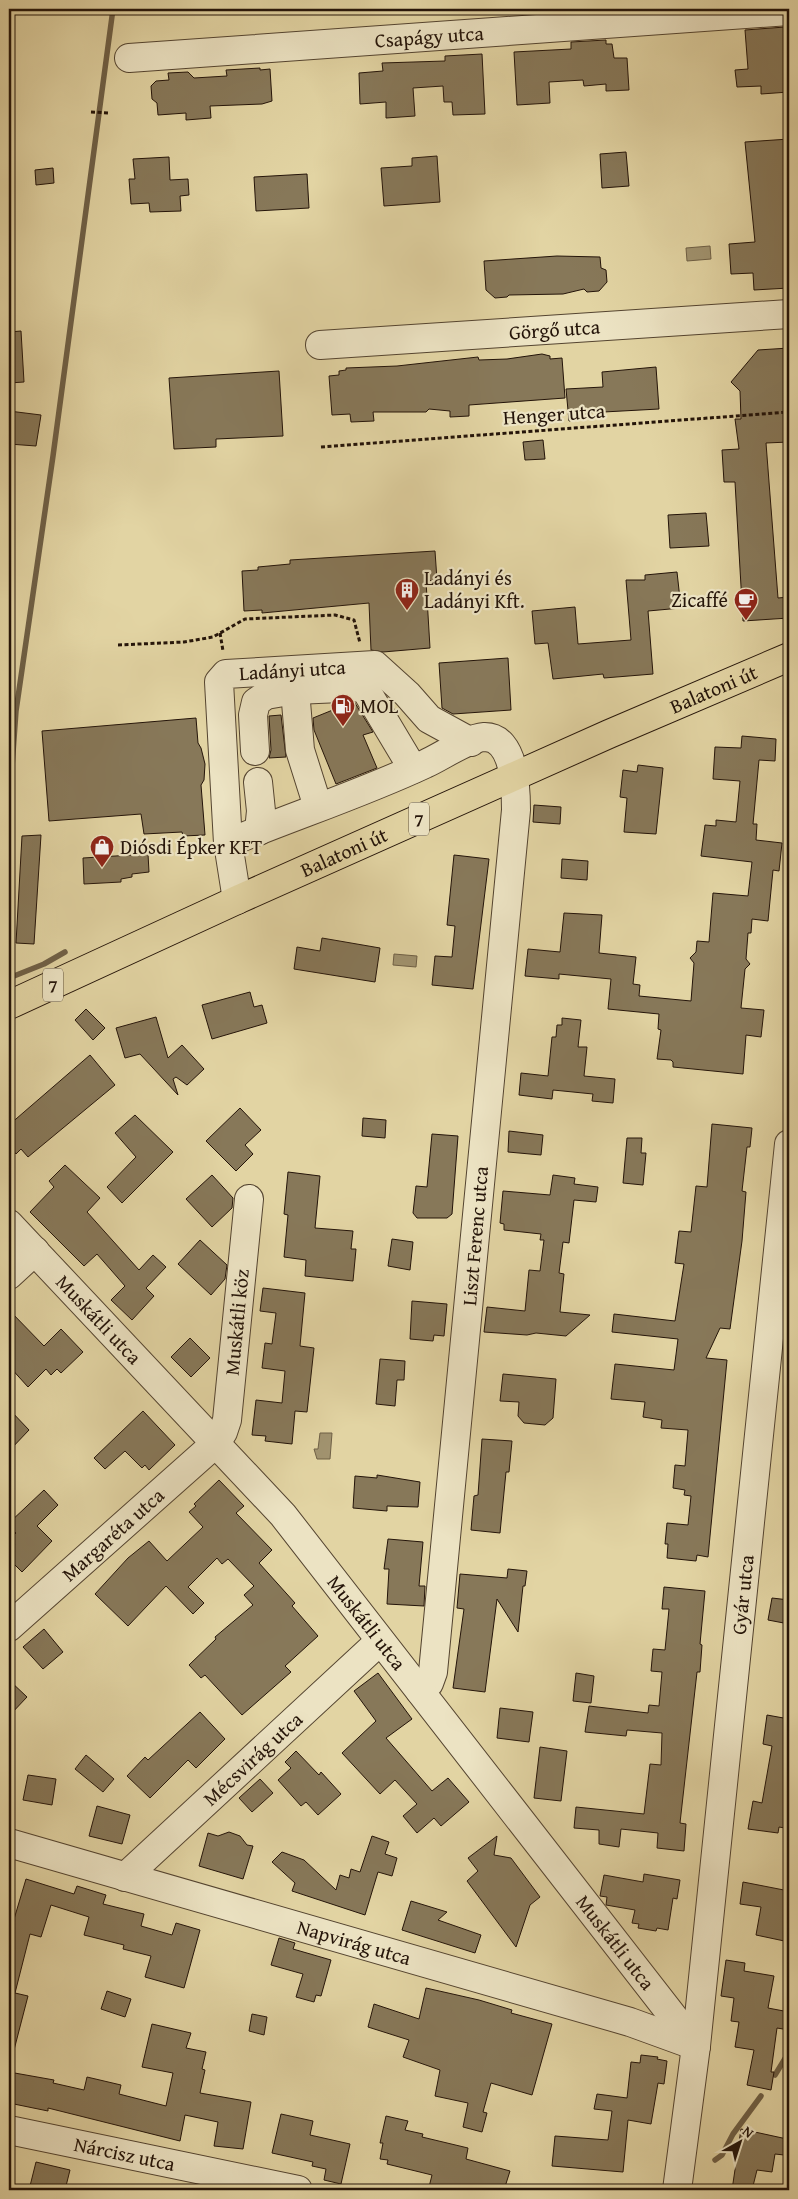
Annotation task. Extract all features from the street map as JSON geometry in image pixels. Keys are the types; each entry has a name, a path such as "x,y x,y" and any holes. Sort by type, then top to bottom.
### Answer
{"main road":[{"name":"Balatoni út","path":"9,1005 236,900 609,734 789,657"}],"street":[{"name":"Csapágy utca","path":"129,58 789,11"},
{"name":"Görgő utca","path":"320,345 789,314"},
{"name":"Ladányi utca","path":"236,900 228,843 219,682 226,674 375,665 407,694 429,719 471,742"},
{"path":"255,751 253,716 256,702 266,695 295,690 364,687 413,769"},
{"path":"295,690 307,811"},
{"name":"Liszt Ferenc utca","path":"420,1691 428,1683 433,1672 516,810 515,777 506,751 496,742 485,737 471,742"},
{"path":"228,843 413,769 471,742"},
{"path":"259,831 261,810 259,788 307,811"},
{"name":"Gyár utca","path":"677,2190 696,2046 789,1144"},
{"name":"Muskátli köz","path":"216,1443 223,1432 227,1420 249,1199"},
{"name":"Muskátli utca","path":"9,1224 283,1515 696,2046"},
{"path":"9,1275 35,1251"},
{"name":"Margaréta utca","path":"9,1627 216,1443"},
{"name":"Mécsvirág utca","path":"125,1877 380,1641"},
{"name":"Napvirág utca","path":"9,1843 630,2022 696,2046"},
{"name":"Nárcisz utca","path":"9,2130 298,2190"}],"path":[{"path":"91,112 109,113"},
{"name":"Henger utca","path":"321,447 789,412"},
{"path":"118,645 184,642 213,637 245,619 335,615 354,620 358,631 363,666"}],"shaded area":[{"path":"710,246 711,259 687,261 686,248"},
{"path":"394,954 417,956 416,967 393,965"},
{"path":"320,1433 332,1433 330,1459 317,1459 314,1449 318,1449"}],"building":[{"path":"785,27 789,92 761,94 761,86 737,87 735,70 748,69 745,30"},
{"path":"606,40 606,44 612,44 614,58 627,58 629,90 606,91 606,84 584,86 583,80 549,82 550,103 517,105 514,52 571,49 571,42"},
{"path":"482,54 485,114 453,115 452,102 444,102 443,86 413,88 415,116 386,118 386,102 360,104 359,73 383,71 382,63 445,61 445,56"},
{"path":"260,68 260,70 270,69 272,101 262,104 210,106 211,118 186,120 186,113 158,115 157,103 152,99 151,86 156,81 169,80 168,73 188,72 194,78 227,76 226,70"},
{"path":"789,139 789,221 787,221 789,288 754,290 753,273 731,274 729,244 755,242 745,142"},
{"path":"626,152 629,186 602,188 600,154"},
{"path":"437,156 440,202 384,206 381,168 412,166 412,158"},
{"path":"169,157 170,180 188,179 189,195 180,196 181,211 150,212 149,203 131,204 129,179 135,179 133,159"},
{"path":"53,168 54,183 36,185 35,170"},
{"path":"307,174 309,208 256,211 254,177"},
{"path":"557,256 600,257 601,268 606,270 607,282 599,291 587,292 584,289 563,294 509,295 507,297 495,298 486,290 484,261"},
{"path":"21,331 24,382 9,383 9,332"},
{"path":"789,348 789,402 787,402 789,442 766,443 778,598 789,597 789,618 743,621 735,482 724,482 722,450 739,449 735,419 741,419 740,391 731,382 758,350"},
{"path":"542,354 550,356 550,359 562,358 565,398 469,405 469,416 450,417 450,411 429,409 426,412 373,412 374,421 351,422 350,414 332,415 329,376 339,375 339,371 346,370 346,368 397,366 478,357 479,360 507,359"},
{"path":"656,367 659,409 585,413 585,419 569,421 566,389 603,387 602,372"},
{"path":"279,371 283,436 216,439 216,447 174,449 169,378"},
{"path":"9,411 41,415 36,446 9,444"},
{"path":"543,440 545,459 525,460 523,442"},
{"path":"706,513 709,546 670,548 668,515"},
{"path":"435,551 437,580 426,581 430,648 383,652 371,650 369,603 262,613 262,610 244,611 242,571 258,570 258,567 290,564 290,560"},
{"path":"677,572 681,608 648,611 653,674 604,678 603,674 553,679 548,643 535,644 532,611 575,607 578,644 631,640 626,580 645,580 645,575"},
{"path":"508,658 511,710 453,714 442,708 439,663"},
{"path":"350,703 355,703 373,732 363,735 377,768 336,784 314,730 313,718"},
{"path":"281,715 286,757 269,758 271,750 269,716"},
{"path":"196,718 198,743 205,764 204,780 201,785 205,835 183,836 182,832 144,834 141,814 49,821 42,731"},
{"path":"742,736 776,739 775,761 759,760 753,824 757,824 756,840 782,843 779,871 773,870 768,921 752,919 751,933 748,933 746,959 750,964 745,969 741,1008 764,1010 761,1037 746,1035 743,1074 673,1067 671,1060 657,1059 661,1030 658,1029 659,1014 608,1009 611,979 559,974 559,979 525,976 528,949 560,952 564,913 602,915 599,953 636,957 633,984 640,985 639,996 691,1001 694,963 690,958 696,952 697,941 709,942 713,893 748,896 752,862 701,856 705,825 716,826 716,820 736,822 740,781 713,779 715,747 741,748"},
{"path":"638,765 663,768 656,834 624,832 627,798 620,797 623,770 637,772"},
{"path":"534,805 561,807 560,824 533,822"},
{"path":"41,835 34,944 16,943 22,836"},
{"name":"Diósdi Épker KFT","path":"148,854 149,872 132,874 132,877 121,879 121,882 84,884 83,858"},
{"path":"454,855 489,859 473,989 432,985 435,956 452,957 455,926 447,925"},
{"path":"562,859 588,861 587,880 561,878"},
{"path":"322,938 380,948 375,982 294,969 297,947 320,951"},
{"path":"250,992 254,1007 262,1005 267,1023 212,1039 202,1005"},
{"path":"86,1009 105,1028 93,1040 75,1020"},
{"path":"156,1017 168,1058 182,1045 204,1069 187,1085 176,1077 173,1079 178,1095 140,1054 125,1058 116,1028"},
{"path":"562,1018 581,1020 578,1047 587,1047 584,1076 615,1079 613,1103 592,1101 593,1094 553,1090 552,1099 519,1095 521,1073 548,1076 552,1037 556,1037 557,1025 562,1025"},
{"path":"90,1055 115,1085 28,1157 21,1149 16,1154 9,1145 9,1125"},
{"path":"240,1108 261,1130 245,1145 253,1154 236,1171 206,1141"},
{"path":"135,1115 173,1152 122,1203 107,1187 136,1157 115,1133"},
{"path":"363,1118 386,1120 385,1138 362,1136"},
{"path":"712,1124 752,1128 750,1147 747,1147 742,1191 746,1192 742,1241 730,1329 720,1328 706,1358 727,1360 708,1557 697,1555 696,1561 667,1558 668,1544 665,1544 667,1523 688,1525 691,1496 684,1495 685,1490 673,1488 675,1465 685,1466 688,1430 661,1428 662,1420 643,1417 645,1402 611,1399 615,1364 674,1370 678,1339 612,1332 614,1314 675,1321 684,1264 675,1263 679,1231 691,1232 696,1186 707,1187"},
{"path":"509,1131 543,1135 541,1155 508,1152"},
{"path":"432,1134 458,1136 452,1214 447,1218 417,1218 413,1213 416,1186 427,1187"},
{"path":"627,1138 642,1138 641,1153 646,1153 643,1185 623,1183"},
{"path":"65,1165 100,1198 87,1212 139,1270 153,1255 166,1267 146,1288 154,1296 132,1320 111,1300 125,1286 97,1254 84,1266 30,1212 54,1187 49,1181"},
{"path":"288,1172 320,1176 315,1228 353,1231 351,1249 356,1249 353,1281 305,1276 306,1260 284,1257 288,1215 284,1214"},
{"path":"212,1175 233,1198 232,1208 212,1227 186,1199"},
{"path":"553,1175 575,1178 574,1184 598,1187 596,1202 574,1200 569,1243 563,1242 559,1273 564,1274 560,1312 590,1315 566,1336 536,1333 527,1335 484,1332 487,1307 525,1311 529,1270 540,1271 544,1240 540,1240 541,1234 504,1230 504,1224 500,1223 503,1191 550,1195"},
{"path":"392,1239 413,1242 410,1270 388,1266"},
{"path":"200,1240 227,1265 225,1279 211,1295 178,1264"},
{"path":"263,1288 305,1293 300,1346 314,1348 307,1412 295,1411 292,1444 265,1441 266,1436 252,1435 256,1400 282,1403 285,1371 262,1368 265,1343 272,1344 276,1313 260,1311"},
{"path":"412,1301 447,1304 444,1336 434,1335 433,1341 410,1339"},
{"path":"9,1310 44,1346 61,1329 83,1352 61,1373 57,1369 51,1375 46,1369 28,1387 9,1366"},
{"path":"190,1338 210,1358 191,1377 171,1357"},
{"path":"380,1359 405,1361 404,1380 397,1380 395,1406 376,1404"},
{"path":"503,1374 556,1379 553,1418 545,1425 524,1423 518,1416 519,1402 500,1401"},
{"path":"9,1409 29,1430 9,1451"},
{"path":"143,1411 175,1445 149,1470 145,1465 142,1468 125,1451 105,1469 94,1458"},
{"path":"482,1439 512,1441 509,1472 506,1472 500,1533 471,1530 474,1496 478,1495"},
{"path":"377,1475 420,1482 418,1507 387,1506 387,1511 353,1508 355,1476 377,1478"},
{"path":"219,1480 244,1506 236,1513 272,1550 259,1563 295,1603 292,1606 318,1636 285,1666 291,1672 242,1715 205,1675 201,1678 189,1665 216,1639 215,1637 253,1605 244,1595 254,1586 228,1559 222,1564 217,1558 188,1587 204,1603 193,1614 166,1586 128,1626 95,1594 128,1558 149,1541 167,1561 203,1527 189,1512 196,1506 194,1504"},
{"path":"44,1490 58,1505 37,1526 52,1541 22,1572 9,1559 9,1551 15,1544 10,1539 16,1533 9,1527 9,1523"},
{"path":"388,1539 423,1542 419,1586 425,1586 424,1606 387,1604 389,1569 384,1569"},
{"path":"508,1569 527,1571 525,1586 523,1586 518,1632 497,1599 485,1692 453,1688 464,1609 457,1608 460,1574 507,1578"},
{"path":"664,1587 705,1591 700,1644 702,1645 700,1672 697,1672 680,1823 686,1824 684,1851 657,1848 658,1833 621,1829 619,1847 599,1844 599,1830 574,1828 576,1807 644,1814 650,1764 661,1765 662,1733 627,1730 626,1736 585,1732 589,1706 648,1713 649,1705 659,1706 662,1672 651,1671 653,1649 665,1650 669,1609 662,1609"},
{"path":"772,1598 789,1600 789,1624 768,1620"},
{"path":"44,1629 63,1652 43,1669 23,1647"},
{"path":"378,1673 412,1719 386,1738 432,1791 448,1778 469,1802 441,1826 434,1818 417,1833 403,1816 417,1804 395,1780 380,1794 342,1753 376,1721 354,1691"},
{"path":"576,1673 594,1676 591,1703 573,1701"},
{"path":"9,1680 27,1697 9,1716"},
{"path":"500,1708 533,1712 529,1742 497,1738"},
{"path":"200,1712 225,1739 196,1768 188,1760 150,1798 127,1776 145,1757 148,1760"},
{"path":"767,1715 789,1719 789,1821 786,1820 785,1828 779,1827 778,1833 748,1829 753,1801 762,1803 772,1746 763,1744"},
{"path":"540,1747 567,1751 561,1801 534,1798"},
{"path":"296,1751 319,1775 321,1772 341,1794 318,1815 306,1802 301,1806 278,1780 291,1768 285,1762"},
{"path":"86,1755 114,1779 103,1792 75,1769"},
{"path":"28,1775 56,1779 52,1805 23,1800"},
{"path":"260,1779 273,1793 252,1812 239,1798"},
{"path":"97,1806 130,1815 122,1844 89,1836"},
{"path":"229,1832 240,1836 247,1845 253,1846 243,1879 199,1866 208,1833 218,1836"},
{"path":"372,1836 389,1842 385,1854 397,1858 392,1876 378,1872 365,1915 292,1891 295,1883 272,1862 282,1852 304,1860 336,1890 340,1875 349,1878 351,1869 360,1872"},
{"path":"497,1836 494,1855 511,1858 540,1897 530,1905 516,1947 467,1881 478,1871 468,1858"},
{"path":"644,1874 680,1880 677,1899 673,1898 668,1930 657,1928 656,1931 638,1928 639,1924 632,1923 635,1910 606,1905 607,1897 600,1896 604,1875 643,1882"},
{"path":"26,1879 74,1894 77,1886 106,1895 103,1904 144,1914 141,1926 172,1935 176,1923 200,1930 184,1988 145,1977 151,1956 123,1949 124,1945 84,1935 89,1917 51,1905 41,1937 30,1934 15,1993 28,1996 14,2050 9,2049 9,1936"},
{"path":"743,1882 789,1891 789,1942 756,1935 761,1907 740,1904"},
{"path":"411,1901 447,1912 438,1920 481,1935 475,1953 402,1930"},
{"path":"279,1938 295,1943 293,1949 331,1960 321,1996 316,1995 314,2002 296,1997 303,1974 271,1965"},
{"path":"726,1960 745,1963 744,1971 774,1976 768,2008 789,2012 789,2030 777,2028 771,2072 774,2072 771,2090 747,2085 754,2050 735,2047 739,2022 731,2021 734,1998 721,1996"},
{"path":"426,1988 479,2000 512,2010 511,2013 552,2024 532,2095 491,2083 483,2112 487,2113 482,2132 463,2127 468,2103 435,2096 440,2070 403,2057 409,2040 368,2027 374,2004 419,2019"},
{"path":"107,1991 131,1999 125,2017 101,2009"},
{"path":"252,2014 267,2017 264,2035 249,2031"},
{"path":"152,2024 191,2033 186,2048 206,2052 202,2069 205,2070 200,2093 251,2102 243,2149 214,2146 218,2122 185,2115 180,2141 48,2108 48,2111 9,2103 9,2072 54,2080 53,2083 84,2090 87,2077 121,2085 119,2094 166,2106 173,2073 142,2067"},
{"path":"641,2055 658,2057 657,2059 667,2061 664,2084 658,2083 651,2124 628,2120 623,2172 552,2166 555,2136 608,2140 612,2111 594,2109 597,2094 627,2098 631,2062 640,2063"},
{"path":"281,2114 313,2121 310,2135 350,2144 341,2184 324,2180 326,2169 312,2166 313,2162 272,2153"},
{"path":"386,2116 408,2121 405,2130 423,2134 422,2137 468,2148 466,2159 510,2171 504,2190 442,2190 429,2187 432,2175 387,2164 388,2160 380,2159 383,2143 380,2143"},
{"path":"741,2129 787,2139 784,2155 775,2154 772,2172 757,2170 752,2190 732,2190"},
{"path":"36,2162 70,2170 65,2190 29,2190"}],"waterway":[{"path":"9,809 16,711 53,456 113,9"},
{"path":"9,978 44,964 65,952"},
{"path":"775,2075 789,2052"},
{"path":"715,2160 722,2155 733,2134 761,2096"}],"place":[{"name":"Ladányi és Ladányi Kft.","path":"407,611"},
{"name":"Zicaffé","path":"746,621"},
{"name":"MOL","path":"343,727"},
{"name":"Diósdi Épker KFT","path":"102,868"}]}
